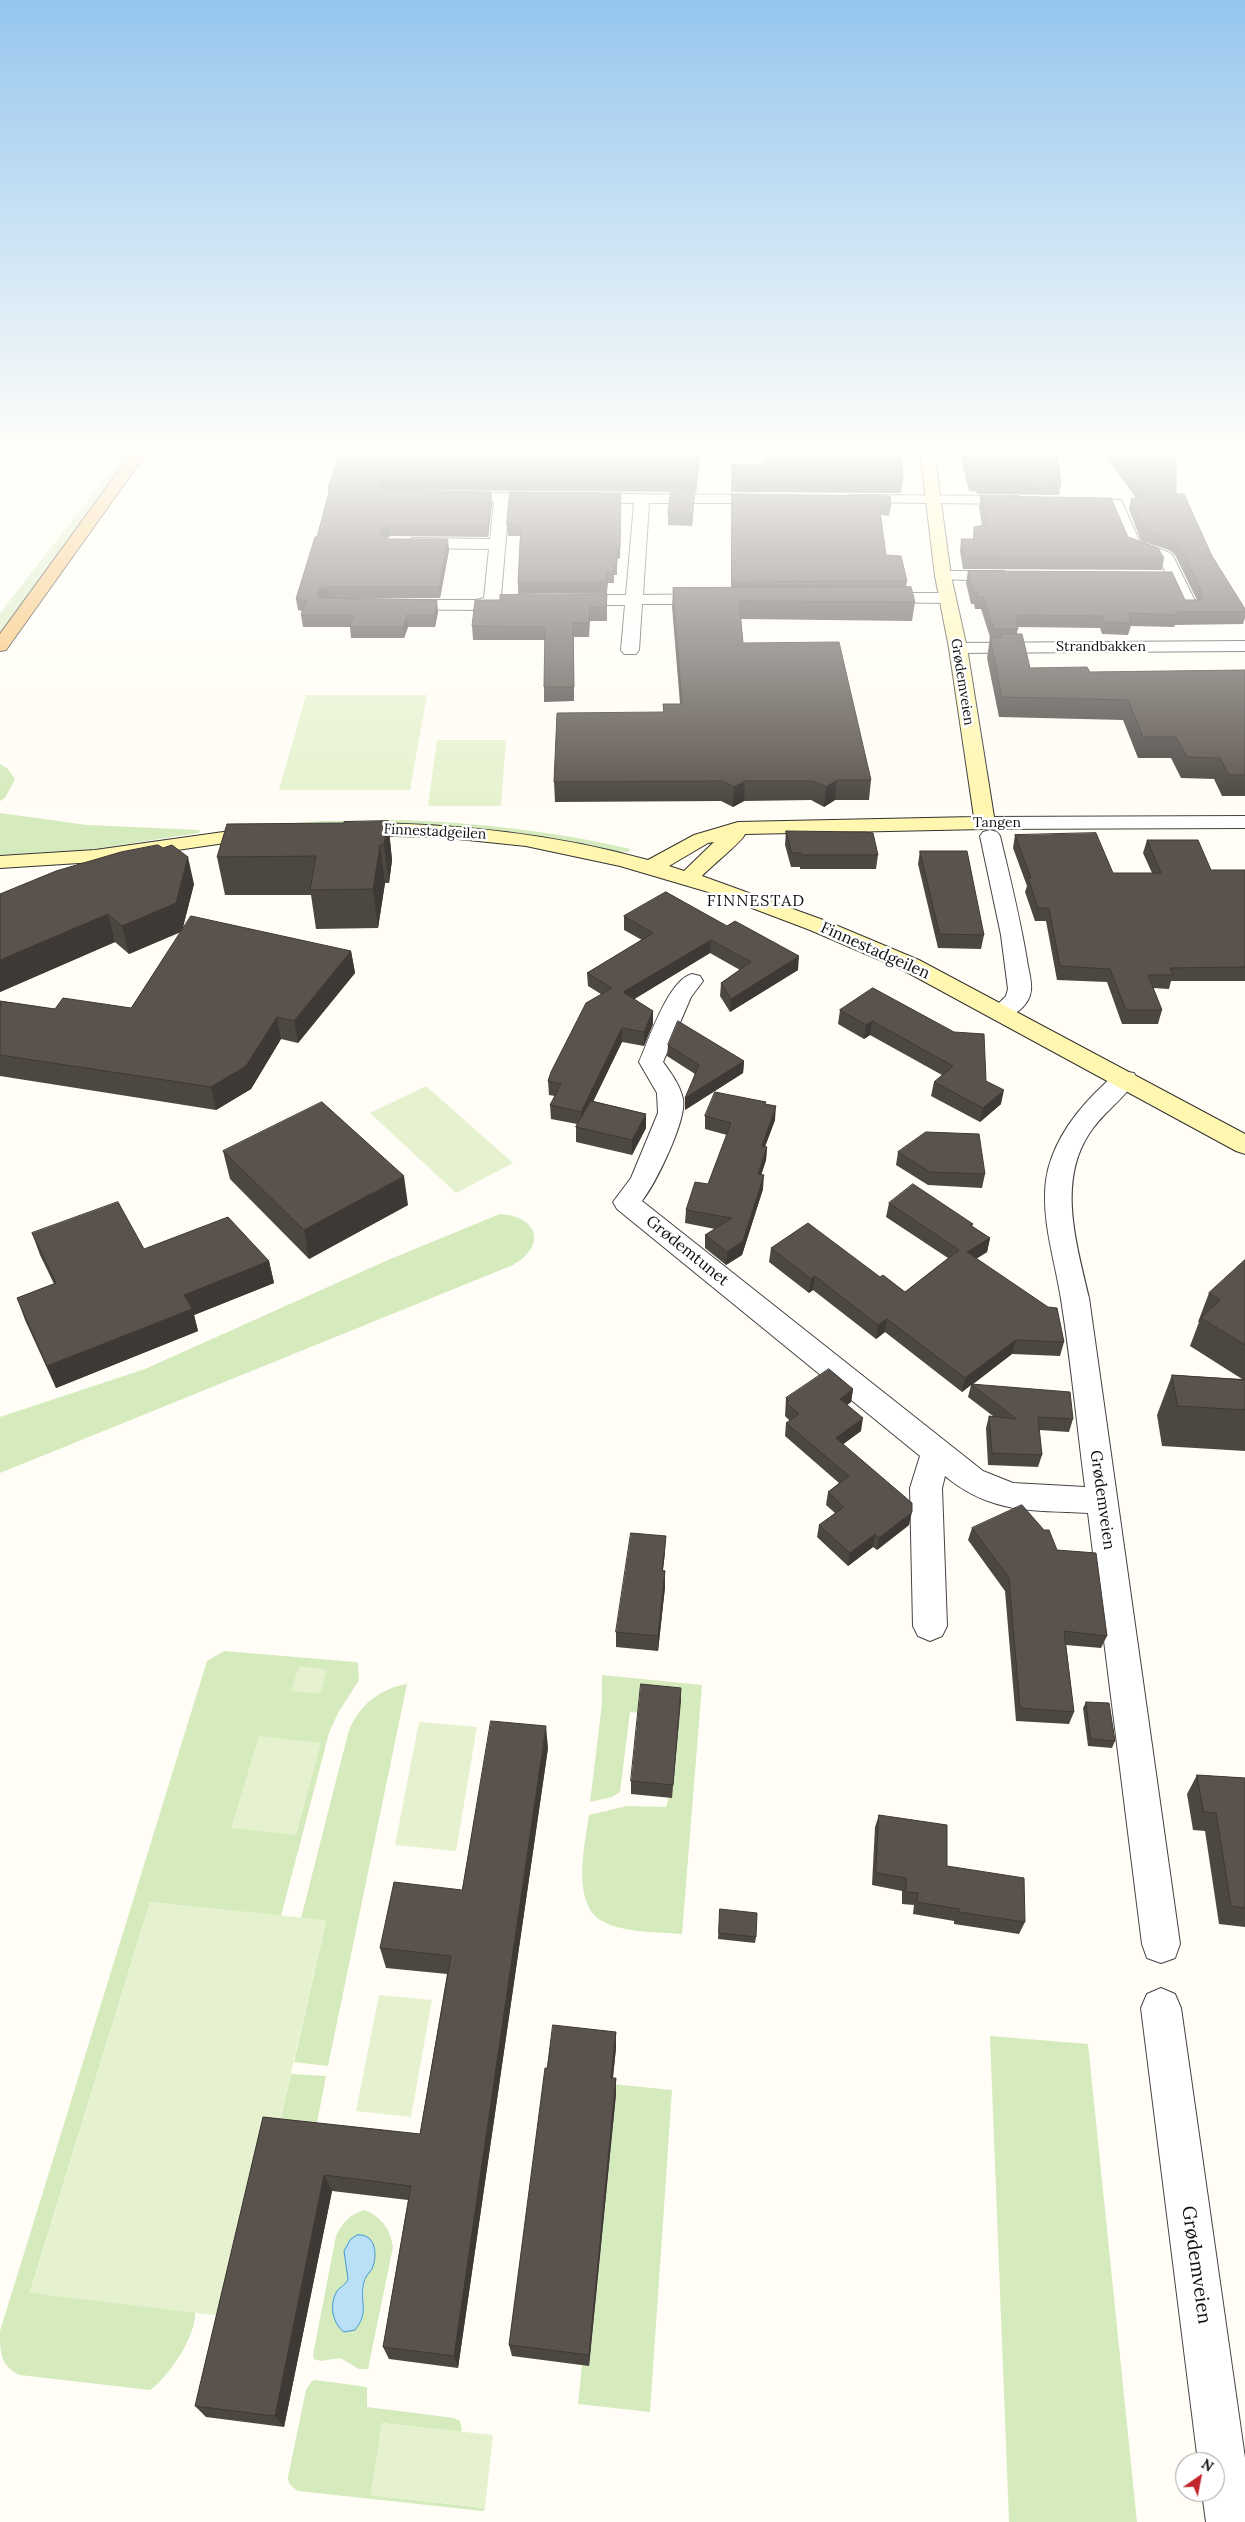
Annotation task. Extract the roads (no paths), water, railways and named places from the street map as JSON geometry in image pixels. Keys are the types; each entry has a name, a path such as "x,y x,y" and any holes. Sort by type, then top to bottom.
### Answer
{"highway":[{"path":"0,646 57,569"}],"main road":[{"name":"Grødemveien","path":"942,569 958,648 988,829"},
{"name":"Tangen","path":"750,827 988,829"},
{"path":"652,868 713,834 750,827"},
{"path":"688,879 720,846 750,827"},
{"name":"Finnestadgeilen","path":"330,829 424,830 506,837 593,852 688,879 842,941 1001,1013 1245,1145"},
{"path":"0,862 95,856 279,831"}],"street":[{"path":"492,601 495,569"},
{"path":"630,650 636,569"},
{"path":"1172,569 1190,607"},
{"path":"943,576 1017,576"},
{"path":"1157,577 1176,577"},
{"path":"862,598 947,598"},
{"path":"549,601 723,599"},
{"path":"378,605 476,606 492,601 530,601"},
{"name":"Strandbakken","path":"958,648 1245,646"},
{"name":"Tangen","path":"988,829 1245,822"},
{"name":"Grødemveien","path":"988,829 1012,935 1020,989 1020,995 1016,1001 1001,1013"},
{"name":"Grødemtunet","path":"692,981 680,996 651,1062 671,1094 673,1102 671,1113 643,1180 626,1202 972,1480 999,1493 1102,1501"},
{"name":"Grødemveien","path":"1125,1080 1090,1113 1072,1139 1064,1156 1058,1198 1060,1227 1076,1298 1161,1944"},
{"path":"930,1626 926,1488 932,1463 942,1456"},
{"name":"Grødemveien","path":"1161,2008 1230,2522"}],"water":[{"path":"357,2235 363,2235 372,2241 375,2258 372,2269 364,2282 362,2317 355,2330 344,2332 334,2318 333,2302 337,2291 348,2279 344,2251 350,2240"}],"district":[{"name":"FINNESTAD","path":"756,901"}]}
